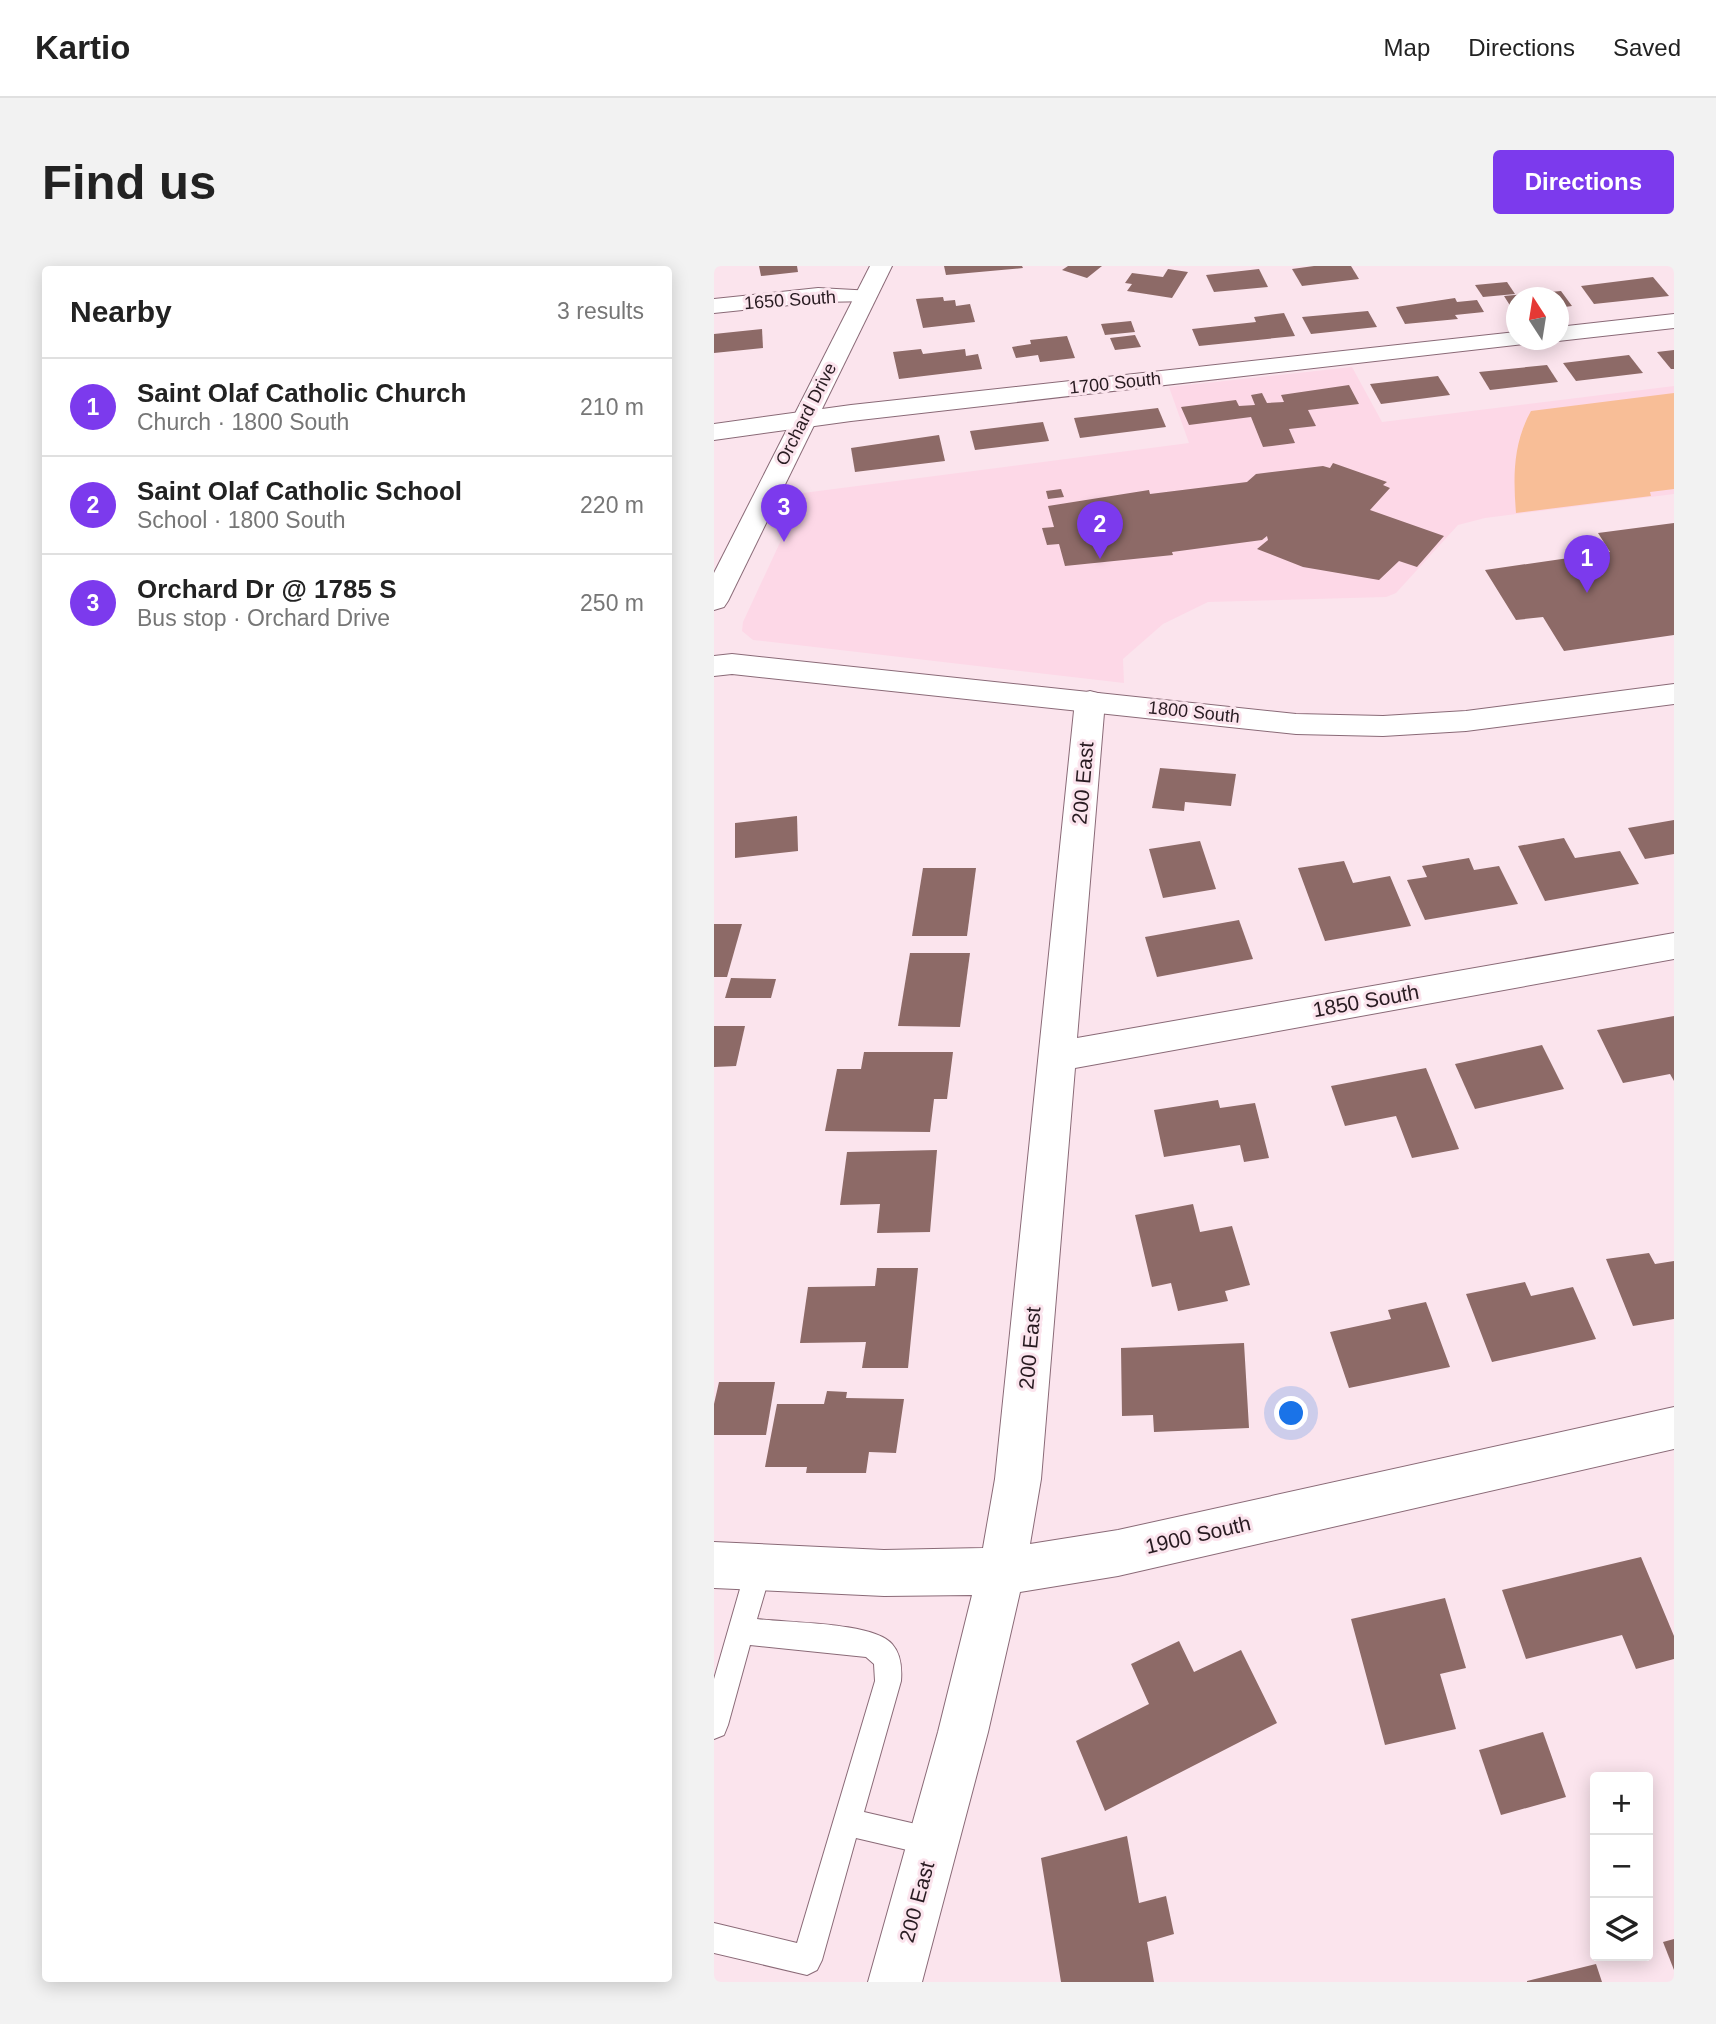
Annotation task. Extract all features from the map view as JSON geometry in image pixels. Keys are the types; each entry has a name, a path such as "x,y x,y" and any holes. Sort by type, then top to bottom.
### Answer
{"street":[{"name":"Orchard Drive","path":"714,601 881,266"},
{"name":"1650 South","path":"714,306 818,296 865,296"},
{"path":"1569,333 1674,321"},
{"name":"1700 South","path":"714,432 1506,340"},
{"name":"1800 South","path":"714,666 732,664 1296,724 1383,726 1506,717 1674,694"},
{"name":"200 East","path":"895,1982 1004,1571 1018,1479 1090,701"},
{"name":"1850 South","path":"1057,1056 1674,947"},
{"name":"1900 South","path":"714,1565 884,1573 1004,1571 1118,1553 1674,1428"}],"lane":[{"path":"714,1725 759,1567"},
{"path":"714,1938 807,1960 888,1681 889,1662 882,1650 869,1644 742,1631"},
{"path":"847,1822 933,1842"}],"shaded area":[{"path":"1352,367 1382,422 1674,386 1674,494 1485,518 1458,525 1396,593 1386,597 1208,602 1163,624 1123,659 1124,683 753,640 742,631 743,622 803,493 1189,443 1169,387"},
{"path":"1674,393 1674,489 1650,492 1651,496 1516,513 1516,461 1521,435 1531,411"}],"building":[{"path":"759,266 797,266 798,272 761,276"},
{"path":"944,266 1022,266 1023,268 946,275"},
{"path":"1068,266 1102,266 1087,278 1062,270"},
{"path":"1351,266 1359,279 1302,286 1292,269"},
{"path":"1168,269 1188,272 1172,298 1127,291 1132,284 1125,283 1132,273 1163,277"},
{"path":"1259,269 1268,287 1214,292 1206,275"},
{"path":"1653,277 1669,296 1594,304 1581,286"},
{"path":"1507,282 1510,287 1506,287 1506,295 1483,297 1475,285"},
{"path":"943,297 944,301 955,300 956,306 970,304 975,322 923,328 916,299"},
{"path":"1455,298 1457,302 1477,300 1484,312 1455,315 1458,319 1405,324 1396,307"},
{"path":"1368,311 1377,327 1311,334 1302,317"},
{"path":"1284,313 1295,336 1199,346 1192,329 1256,322 1254,317"},
{"path":"1131,321 1135,332 1105,335 1101,324"},
{"path":"762,329 763,348 714,353 714,334"},
{"path":"1135,335 1141,347 1115,350 1110,338"},
{"path":"1067,336 1075,358 1040,362 1038,355 1016,358 1012,347 1031,344 1030,340"},
{"path":"921,349 923,354 965,349 966,356 978,354 982,369 899,379 893,352"},
{"path":"1674,350 1674,369 1671,369 1657,352"},
{"path":"1629,355 1643,373 1576,381 1563,363"},
{"path":"1547,365 1558,382 1490,390 1479,372"},
{"path":"1438,376 1450,395 1381,404 1370,384"},
{"path":"1349,385 1359,404 1308,410 1316,426 1289,429 1295,443 1263,447 1251,417 1189,425 1181,407 1236,400 1239,406 1255,405 1251,395 1262,393 1267,403 1284,402 1281,395"},
{"path":"1158,408 1166,427 1080,438 1074,418"},
{"path":"1043,422 1049,441 975,450 970,431"},
{"path":"939,435 945,461 855,472 851,448"},
{"path":"1333,463 1387,482 1383,485 1390,488 1370,510 1444,536 1417,567 1399,561 1379,580 1303,567 1257,549 1268,540 1267,536 1262,540 1172,552 1173,555 1065,566 1059,544 1047,545 1042,528 1054,527 1048,506 1149,490 1150,494 1247,482 1256,474 1323,466 1330,468"},
{"path":"1061,489 1064,497 1048,499 1046,491"},
{"path":"1674,523 1674,635 1564,651 1543,617 1516,620 1485,570 1610,552 1598,533"},
{"path":"1160,768 1236,774 1231,806 1185,802 1184,811 1152,808"},
{"path":"797,816 798,851 735,858 735,823"},
{"path":"1674,820 1674,854 1645,859 1628,828"},
{"path":"1564,838 1575,858 1620,851 1639,884 1545,901 1518,846"},
{"path":"1200,841 1216,889 1163,898 1149,849"},
{"path":"1469,858 1474,870 1499,866 1518,904 1425,920 1407,880 1427,877 1422,866"},
{"path":"1344,861 1353,883 1390,876 1411,926 1325,941 1298,868"},
{"path":"923,868 976,868 967,936 912,936"},
{"path":"1239,920 1253,959 1157,977 1145,937"},
{"path":"714,924 742,924 727,977 714,977"},
{"path":"910,953 970,953 960,1027 898,1026"},
{"path":"731,978 776,979 771,998 725,998"},
{"path":"1674,1016 1674,1081 1670,1074 1623,1083 1597,1030"},
{"path":"714,1026 745,1026 736,1066 714,1067"},
{"path":"1542,1045 1564,1089 1475,1109 1455,1064"},
{"path":"864,1052 953,1052 947,1099 934,1099 930,1132 825,1131 837,1069 861,1069"},
{"path":"1426,1068 1459,1149 1412,1158 1396,1116 1345,1126 1331,1086"},
{"path":"1218,1100 1220,1108 1255,1103 1269,1158 1244,1162 1240,1145 1164,1157 1154,1110"},
{"path":"937,1150 930,1232 877,1233 880,1204 840,1205 847,1152"},
{"path":"1193,1204 1200,1232 1232,1226 1250,1285 1225,1291 1228,1301 1178,1311 1171,1283 1152,1287 1135,1215"},
{"path":"1649,1253 1655,1264 1674,1261 1674,1319 1633,1326 1606,1259"},
{"path":"877,1268 918,1268 908,1368 862,1368 866,1342 800,1343 808,1287 875,1286"},
{"path":"1525,1282 1531,1296 1573,1287 1596,1339 1492,1362 1466,1294"},
{"path":"1426,1302 1450,1367 1349,1388 1330,1332 1391,1319 1388,1310"},
{"path":"1244,1343 1249,1428 1154,1432 1153,1415 1122,1416 1121,1348"},
{"path":"719,1382 775,1382 766,1435 714,1435 714,1404"},
{"path":"827,1391 847,1392 846,1398 904,1399 896,1453 869,1452 866,1473 806,1473 807,1467 765,1467 777,1404 824,1404"},
{"path":"1641,1557 1674,1636 1674,1659 1636,1669 1622,1635 1526,1659 1502,1590"},
{"path":"1445,1598 1466,1668 1440,1674 1456,1729 1385,1745 1351,1619"},
{"path":"1179,1641 1194,1672 1241,1650 1277,1723 1105,1811 1076,1741 1149,1704 1131,1664"},
{"path":"1543,1732 1566,1797 1501,1815 1479,1750"},
{"path":"1127,1836 1139,1903 1166,1896 1174,1934 1147,1942 1154,1982 1061,1982 1041,1858"},
{"path":"1674,1939 1674,1970 1663,1942"},
{"path":"1596,1964 1602,1982 1527,1982 1527,1981"}],"place":[{"name":"Orchard Dr @ 1785 S","path":"784,542"},
{"name":"Saint Olaf Catholic School","path":"1100,559"},
{"name":"Saint Olaf Catholic Church","path":"1587,593"}]}
